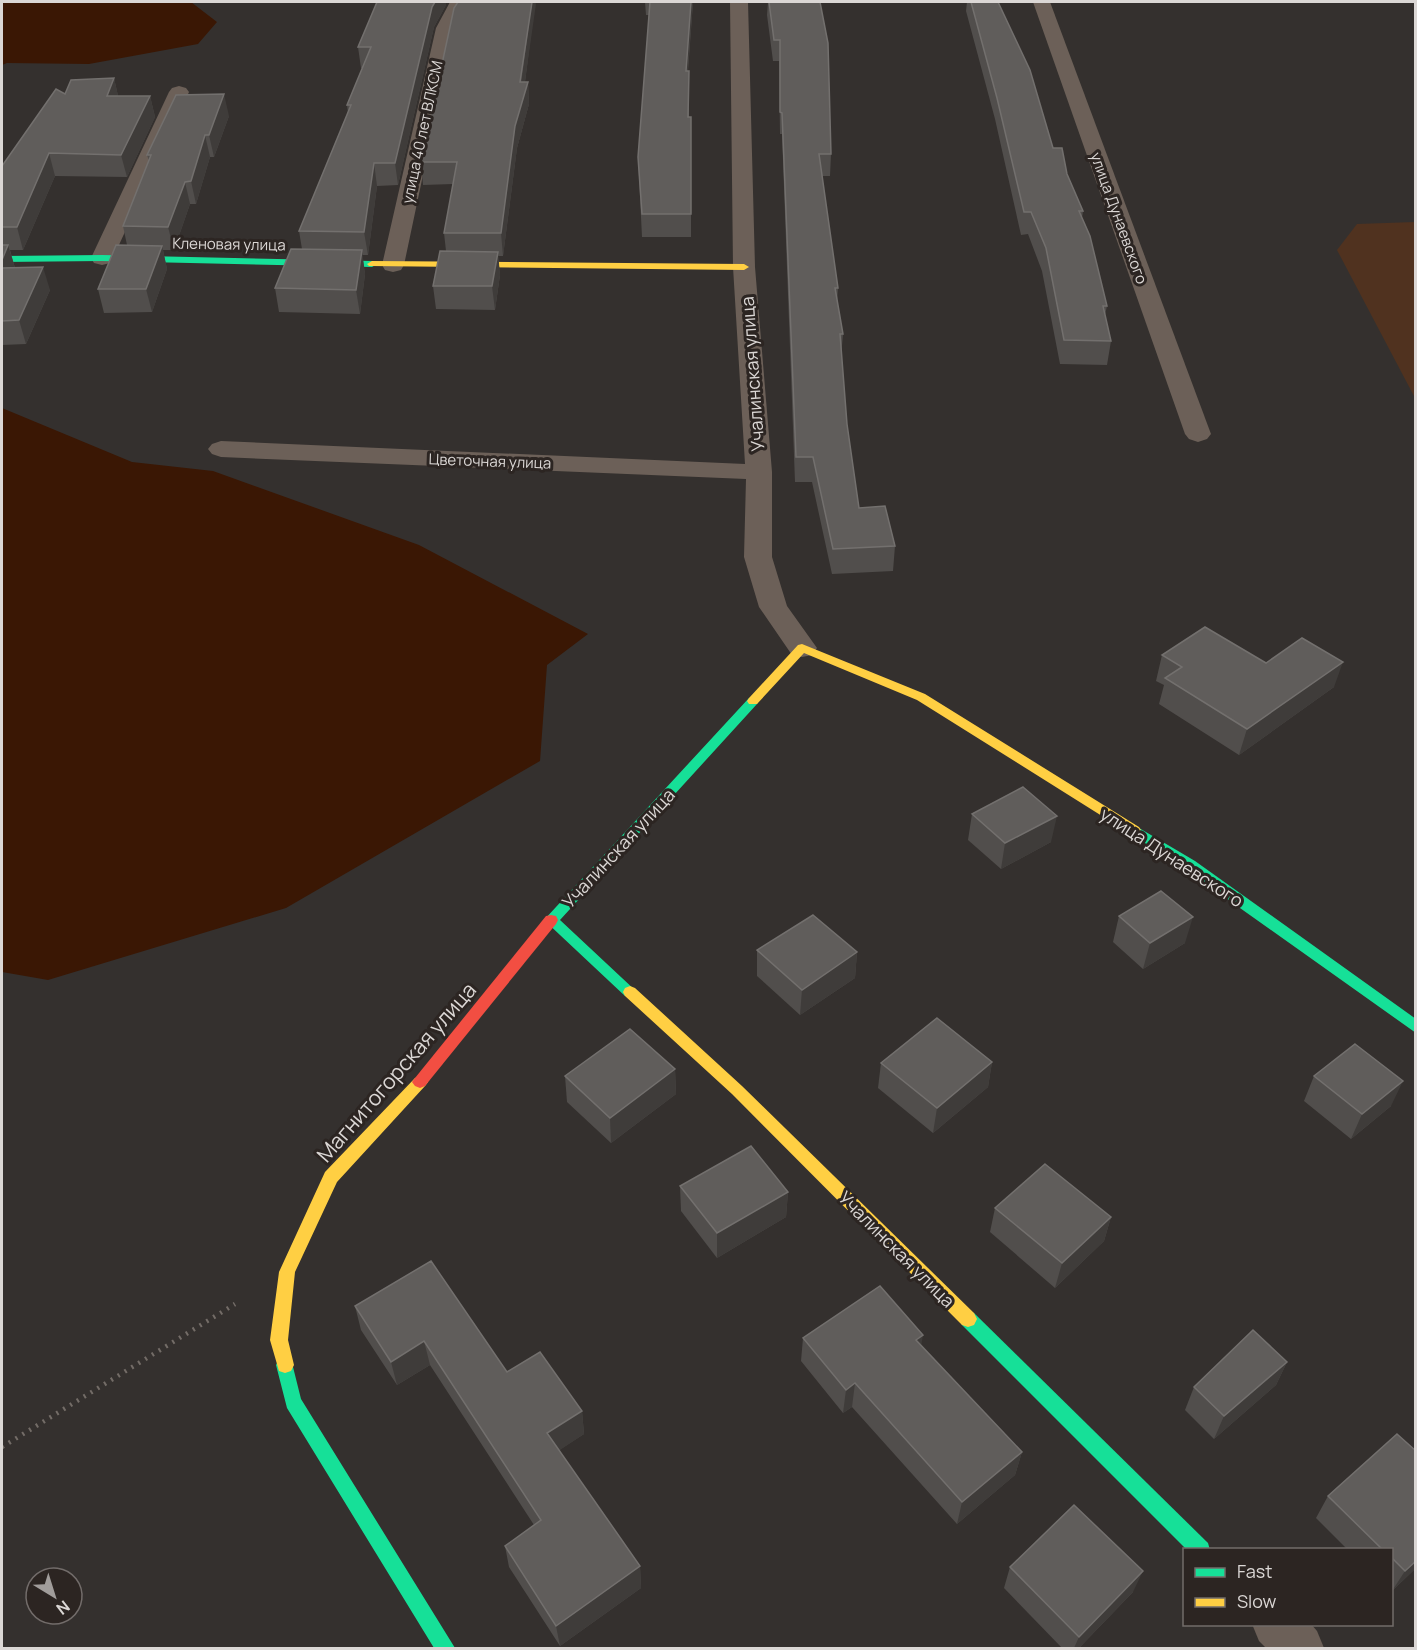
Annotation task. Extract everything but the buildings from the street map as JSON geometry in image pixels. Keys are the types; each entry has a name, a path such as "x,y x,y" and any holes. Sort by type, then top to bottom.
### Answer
{"street":[{"name":"улица 40 лет ВЛКСМ","path":"393,265 445,28 458,2"},
{"name":"Учалинская улица","path":"739,2 744,267 759,472 758,557 773,607 802,648 551,920 737,1090 1199,1548"},
{"name":"улица Дунаевского","path":"1041,2 1198,434"},
{"path":"102,258 178,92"},
{"name":"Кленовая улица","path":"2,258 393,265 744,267"},
{"name":"Цветочная улица","path":"221,449 759,472"},
{"name":"улица Дунаевского","path":"802,648 921,697 1190,865 1416,1027"},
{"name":"Магнитогорская улица","path":"445,1648 293,1402 279,1340 287,1272 331,1177 410,1094 551,920"},
{"path":"1278,1626 1300,1648"}],"path":[{"path":"2,1447 287,1272"}],"shaded area":[{"path":"2,2 191,2 217,22 198,44 89,64 7,63 2,65"},
{"path":"1416,222 1415,398 1337,250 1357,224"},
{"path":"2,408 132,462 213,471 419,545 588,634 547,665 540,761 286,908 48,980 2,972"}],"traffic: fast":[{"path":"2,259 102,258 372,264"},
{"path":"630,992 551,920 753,701"},
{"path":"1134,830 1190,865 1416,1027"},
{"path":"968,1319 1199,1548"},
{"path":"285,1365 293,1402 445,1648"}],"traffic: slow":[{"path":"372,264 744,267"},
{"path":"753,701 802,648 921,697 1134,830"},
{"path":"630,992 737,1090 968,1319"},
{"path":"285,1365 279,1340 287,1272 331,1177 420,1082"}],"traffic: jam":[{"path":"420,1082 551,920"}]}
